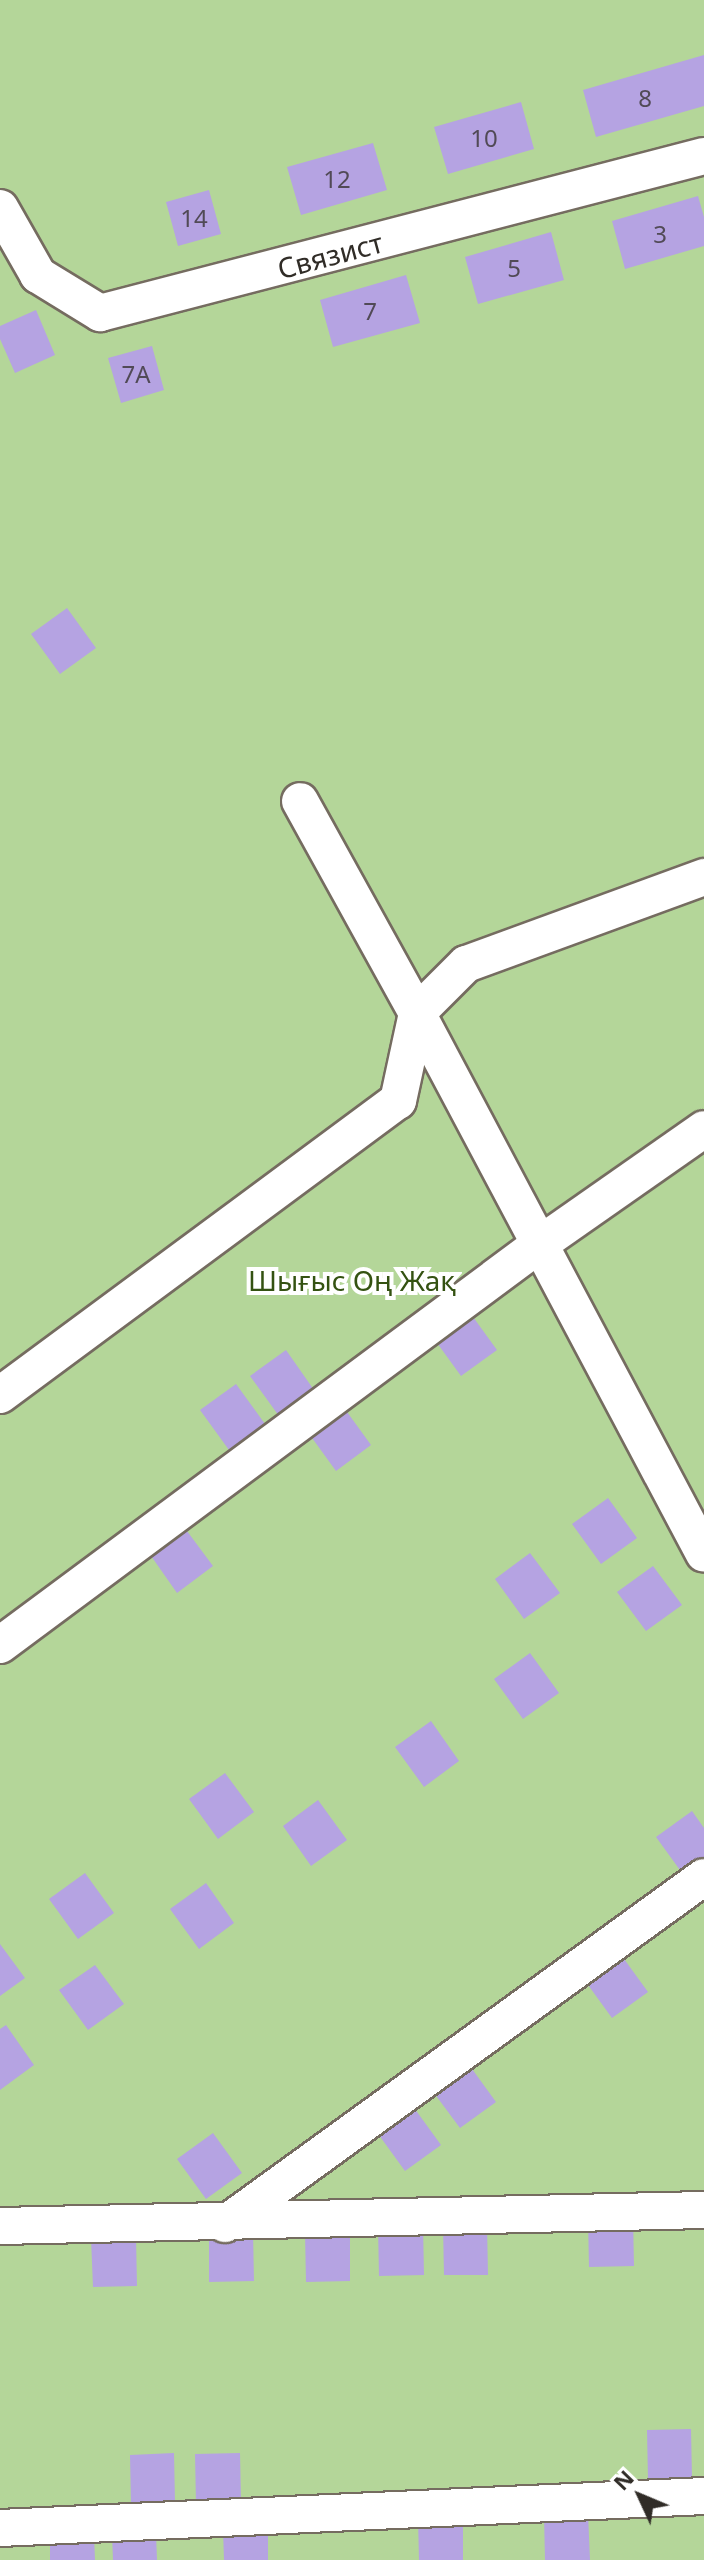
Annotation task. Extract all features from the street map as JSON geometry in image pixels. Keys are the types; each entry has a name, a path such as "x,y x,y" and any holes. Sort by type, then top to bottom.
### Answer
{"street":[{"name":"Связист","path":"0,208 38,275 100,313 704,156"},
{"path":"300,801 417,1013 704,1554"},
{"path":"0,1395 398,1101 417,1013 466,964 704,877"},
{"path":"0,1645 540,1244 704,1129"},
{"path":"225,2224 704,1877"},
{"path":"0,2226 225,2224 704,2210"},
{"path":"0,2528 704,2496"}],"green space":[{"name":"Шығыс Оң Жақ","path":"0,0 704,0 704,2560 0,2560"}],"building":[{"path":"704,55 704,106 596,137 583,90"},
{"path":"521,102 534,149 448,174 434,127"},
{"path":"373,143 387,190 301,215 287,167"},
{"path":"209,190 221,234 178,246 166,202"},
{"path":"698,196 704,217 704,246 625,269 612,221"},
{"path":"551,232 564,280 478,304 465,257"},
{"path":"406,275 420,323 333,347 320,300"},
{"path":"36,310 55,355 15,373 0,339 0,326"},
{"path":"152,346 164,390 121,403 108,358"},
{"path":"67,608 96,648 60,674 31,634"},
{"path":"468,1310 497,1350 461,1376 432,1336"},
{"path":"286,1350 314,1390 279,1416 250,1376"},
{"path":"236,1384 265,1424 229,1450 200,1410"},
{"path":"342,1405 371,1445 336,1471 307,1431"},
{"path":"608,1498 637,1538 601,1564 572,1524"},
{"path":"184,1527 213,1566 177,1593 149,1553"},
{"path":"530,1553 560,1593 524,1619 495,1579"},
{"path":"653,1566 682,1605 646,1631 617,1592"},
{"path":"530,1653 559,1693 523,1719 494,1679"},
{"path":"431,1721 459,1761 424,1787 395,1747"},
{"path":"225,1773 254,1812 218,1839 189,1799"},
{"path":"318,1800 347,1840 311,1866 283,1826"},
{"path":"692,1811 704,1828 704,1863 685,1877 656,1837"},
{"path":"85,1873 114,1913 78,1939 49,1899"},
{"path":"206,1883 234,1923 199,1949 170,1909"},
{"path":"0,1944 25,1978 0,1996"},
{"path":"619,1952 648,1992 612,2018 583,1978"},
{"path":"95,1965 124,2004 88,2030 59,1990"},
{"path":"6,2025 34,2065 0,2090 0,2029"},
{"path":"467,2062 496,2102 460,2128 431,2089"},
{"path":"412,2105 441,2145 405,2171 376,2131"},
{"path":"213,2133 242,2173 206,2199 177,2159"},
{"path":"633,2217 634,2266 589,2267 588,2218"},
{"path":"423,2225 424,2275 379,2276 378,2226"},
{"path":"487,2225 488,2275 444,2275 443,2226"},
{"path":"253,2232 254,2281 209,2282 209,2233"},
{"path":"350,2232 350,2281 306,2282 305,2233"},
{"path":"136,2237 137,2286 93,2287 91,2238"},
{"path":"691,2429 692,2478 648,2480 647,2430"},
{"path":"174,2453 175,2503 131,2504 130,2455"},
{"path":"240,2453 241,2502 196,2503 195,2454"},
{"path":"588,2513 590,2560 545,2560 544,2514"},
{"path":"463,2517 463,2560 419,2560 418,2518"},
{"path":"268,2528 268,2560 224,2560 223,2529"},
{"path":"156,2533 157,2560 113,2560 112,2534"},
{"path":"94,2536 95,2560 50,2560 50,2537"}]}
